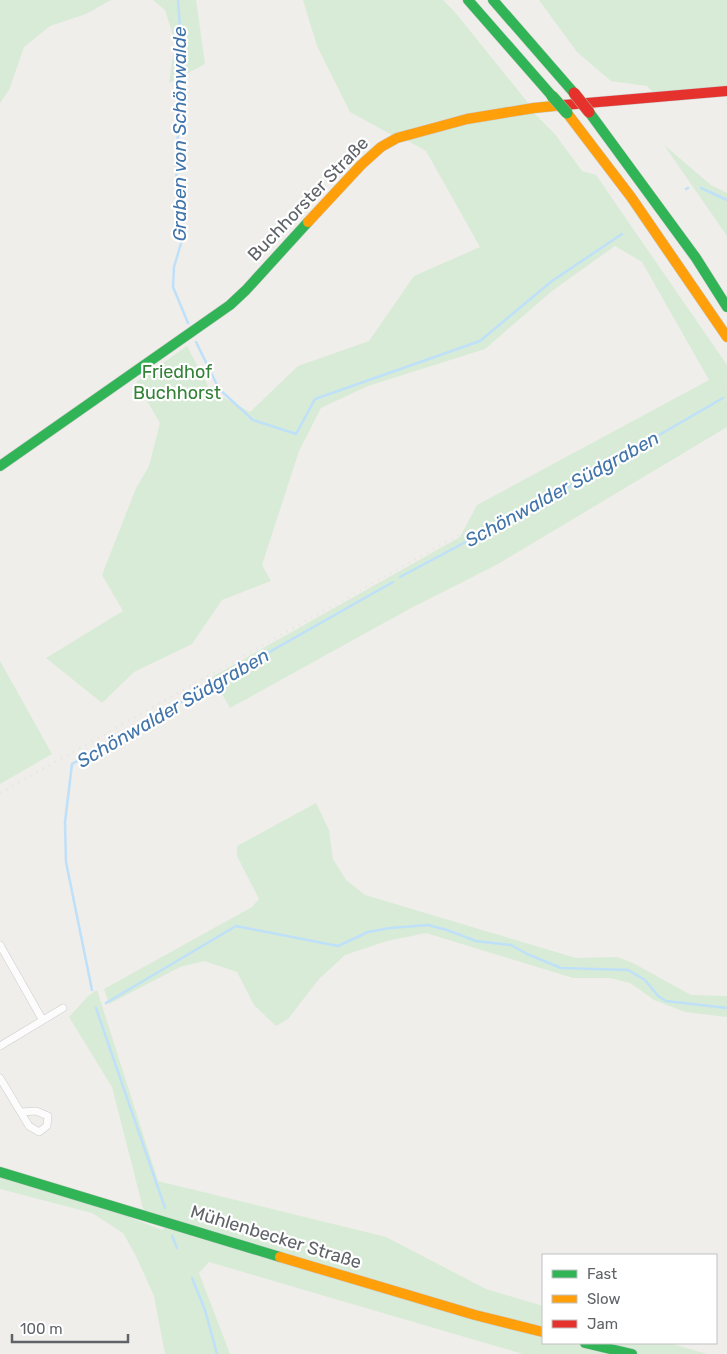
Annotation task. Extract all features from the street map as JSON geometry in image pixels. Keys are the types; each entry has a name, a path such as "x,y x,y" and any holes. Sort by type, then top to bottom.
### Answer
{"main road":[{"path":"468,0 567,113 631,197 727,337"},
{"path":"493,0 589,112 696,258 727,307"},
{"name":"Buchhorster Straße","path":"0,466 230,305 251,285 361,165 381,147 396,138 467,119 534,108 727,92"},
{"name":"Mühlenbecker Straße","path":"0,1172 428,1302 542,1332"},
{"path":"589,1344 632,1354"}],"street":[{"path":"0,945 42,1019"},
{"path":"0,1046 63,1008"},
{"path":"0,1078 21,1112"}],"green space":[{"path":"0,0 111,0 86,14 50,26 24,47 9,90 0,103"},
{"path":"153,0 196,0 205,64 169,83 175,42 165,10"},
{"path":"303,0 443,0 529,104 460,116 392,135 350,112 317,46"},
{"path":"539,0 727,0 727,87 654,93 647,86 611,81 577,52"},
{"name":"Friedhof Buchhorst","path":"534,113 554,133 582,171 596,175 727,365 727,427 498,564 411,608 230,708 212,677 460,537 477,505 709,380 642,262 615,246 552,291 485,349 368,386 321,408 299,451 262,565 271,581 222,600 192,644 134,672 102,703 46,658 123,611 102,575 136,488 149,466 160,423 136,382 187,346 210,390 250,412 298,366 369,341 414,276 480,247 426,151 405,139 448,127"},
{"path":"664,145 711,185 727,193 727,236"},
{"path":"0,661 52,754 0,784"},
{"path":"316,803 329,830 333,859 346,880 365,895 576,958 617,957 633,963 691,995 727,996 727,1017 685,1012 654,1000 630,983 610,978 573,978 426,933 387,941 345,955 319,979 288,1019 276,1026 254,1005 237,972 204,961 180,967 109,1004 104,989 252,907 259,899 237,856 237,846"},
{"path":"97,990 158,1181 386,1237 486,1289 542,1306 542,1344 672,1344 707,1354 523,1354 209,1262 199,1273 230,1354 165,1354 154,1296 136,1256 123,1233 92,1213 0,1189 0,1176 111,1210 162,1230 173,1221 144,1212 112,1087 69,1017 88,996"}],"waterway":[{"name":"Graben von Schönwalde","path":"178,0 181,42 176,188 182,240 174,267 173,287 188,323"},
{"name":"Graben von Schönwalde","path":"701,188 727,200"},
{"name":"Graben von Schönwalde","path":"196,342 219,389 253,420 296,434 315,399 480,341 552,281 622,234"},
{"name":"Schönwalder Südgraben","path":"400,577 578,482 723,398"},
{"name":"Schönwalder Südgraben","path":"92,990 66,862 65,822 72,764 393,582"},
{"path":"106,1003 236,926 338,946 368,932 428,925 476,941 511,945 561,968 628,970 645,980 658,996 666,1001 727,1008"},
{"name":"Schönwalder Südgraben","path":"96,1008 165,1208"},
{"name":"Schönwalder Südgraben","path":"172,1236 177,1248"},
{"name":"Schönwalder Südgraben","path":"192,1278 205,1310 217,1354"}],"railway":[{"path":"0,793 727,384"}],"traffic: fast":[{"path":"468,0 552,96"},
{"path":"493,0 574,93"},
{"path":"552,96 567,113"},
{"path":"589,112 696,258 727,307"},
{"path":"0,466 230,305 308,222"},
{"path":"0,1172 280,1257"},
{"path":"589,1344 632,1354"}],"traffic: slow":[{"path":"308,222 361,165 381,147 397,138 467,119 564,105"},
{"path":"567,113 631,197 727,337"},
{"path":"280,1257 475,1315 542,1332"}],"traffic: jam":[{"path":"564,105 727,91"},
{"path":"574,93 589,112"}]}
